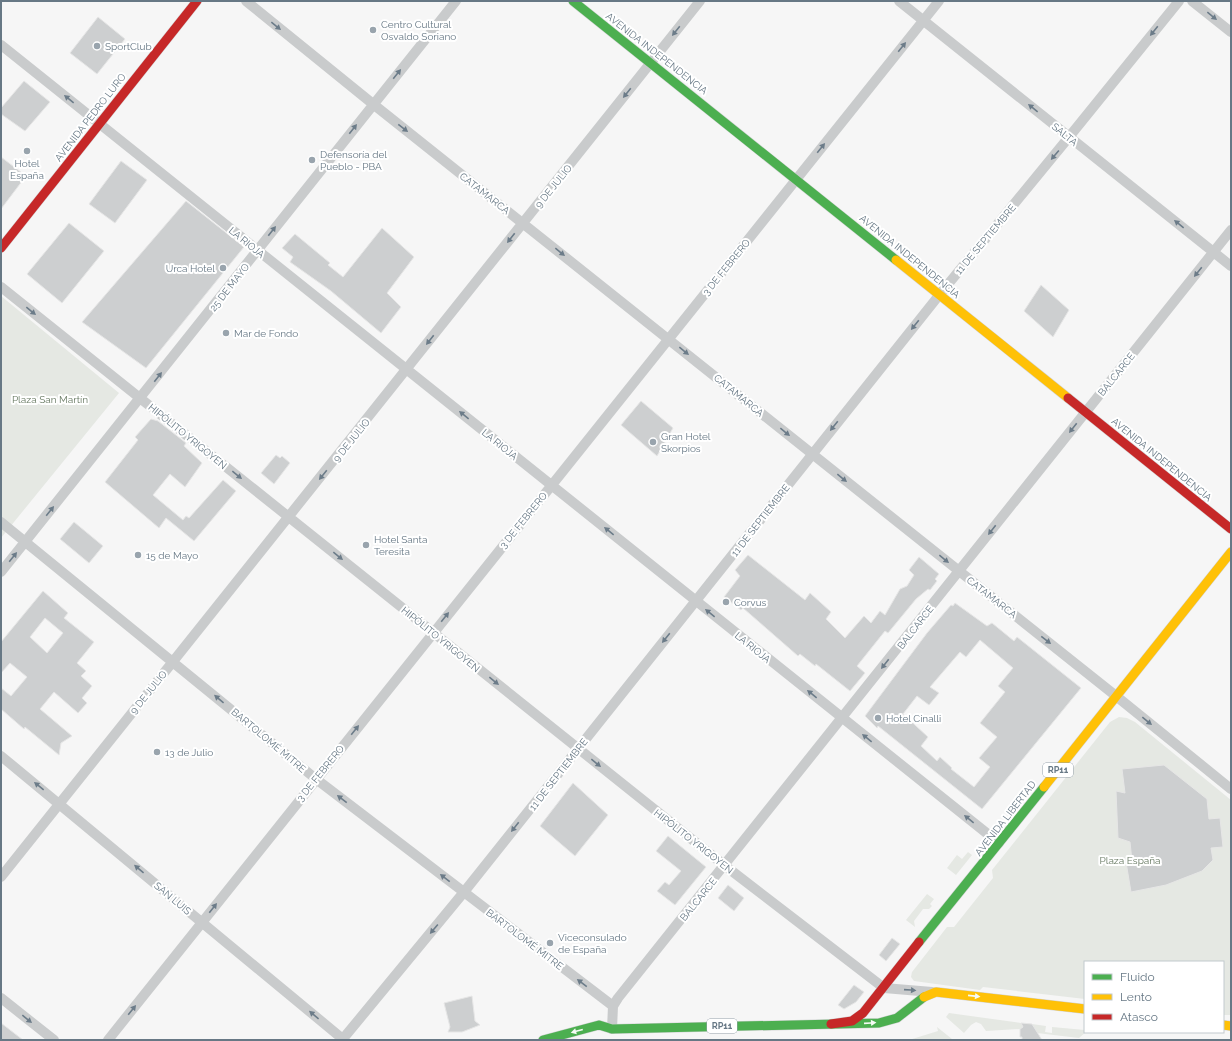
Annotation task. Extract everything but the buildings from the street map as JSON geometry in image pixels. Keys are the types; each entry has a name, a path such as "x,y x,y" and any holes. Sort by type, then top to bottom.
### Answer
{"main road":[{"name":"AVENIDA PEDRO LURO","path":"1,248 197,1"},
{"name":"AVENIDA INDEPENDENCIA","path":"573,1 797,179 1231,529"},
{"name":"AVENIDA LIBERTAD","path":"831,1024 857,1019 884,988 1231,552"},
{"path":"936,992 1084,1009"},
{"name":"RP11","path":"543,1040 599,1025 612,1029 867,1024 888,1021 905,1013 928,994 936,992"},
{"path":"604,1040 612,1029"}],"street":[{"name":"CATAMARCA","path":"246,1 1231,789"},
{"name":"25 DE MAYO","path":"1,572 456,1"},
{"name":"9 DE JULIO","path":"1,877 700,1"},
{"name":"SALTA","path":"899,1 1231,266"},
{"name":"3 DE FEBRERO","path":"108,1040 939,1"},
{"name":"11 DE SEPTIEMBRE","path":"343,1040 464,892 940,294 1070,137 1179,1"},
{"path":"1192,1 1231,32"},
{"name":"LA RIOJA","path":"1,45 999,843"},
{"name":"BALCARCE","path":"613,1006 1231,230"},
{"name":"HIPÓLITO YRIGOYEN","path":"1,287 724,865 884,988"},
{"name":"BARTOLOMÉ MITRE","path":"1,522 316,779 613,1006"},
{"name":"SAN LUIS","path":"1,756 60,803 343,1040"},
{"path":"884,988 936,992"},
{"path":"1,998 54,1040"},
{"path":"612,1029 613,1006"}],"green space":[{"name":"Plaza San Martín","path":"1,296 119,393 1,538"},
{"name":"Plaza España","path":"1119,717 1127,718 1135,722 1231,800 1231,1015 1224,1015 1224,961 1084,961 1084,999 983,987 980,990 914,981 911,977 912,972 947,927 954,927 993,878 992,870 1110,722"},
{"path":"968,852 972,855 956,875 947,868 957,855 962,859"},
{"path":"927,894 934,899 930,904 932,906 929,909 923,909 914,921 915,927 906,920"},
{"path":"949,1013 1021,1023 1023,1027 1020,1029 986,1031 981,1024 976,1022 964,1033 946,1017"},
{"path":"1032,1024 1046,1026 1045,1032 1052,1033 1052,1027 1084,1030 1085,1033 1079,1038 1037,1033"},
{"path":"937,1027 952,1039 909,1040 938,1031"}],"traffic: fast":[{"path":"573,1 896,260"},
{"path":"919,942 1044,787"},
{"path":"543,1040 599,1025 612,1029 879,1023 897,1018 924,997"}],"traffic: slow":[{"path":"896,260 1068,398"},
{"path":"1044,787 1231,552"},
{"path":"924,997 936,992 1084,1009"},
{"path":"1224,1025 1231,1026"}],"traffic: jam":[{"path":"1,248 197,1"},
{"path":"1068,398 1231,529"},
{"path":"831,1024 852,1021 863,1013 919,942"}],"place":[{"name":"Centro Cultural Osvaldo Soriano","path":"373,30"},
{"name":"SportClub","path":"97,46"},
{"name":"Hotel España","path":"27,151"},
{"name":"Defensoría del Pueblo - PBA","path":"312,160"},
{"name":"Urca Hotel","path":"223,268"},
{"name":"Mar de Fondo","path":"226,333"},
{"name":"Gran Hotel Skorpios","path":"653,442"},
{"name":"Hotel Santa Teresita","path":"366,545"},
{"name":"15 de Mayo","path":"138,555"},
{"name":"Corvus","path":"726,602"},
{"name":"Hotel Cinalli","path":"878,718"},
{"name":"13 de Julio","path":"157,752"},
{"name":"Viceconsulado de España","path":"550,943"}]}
